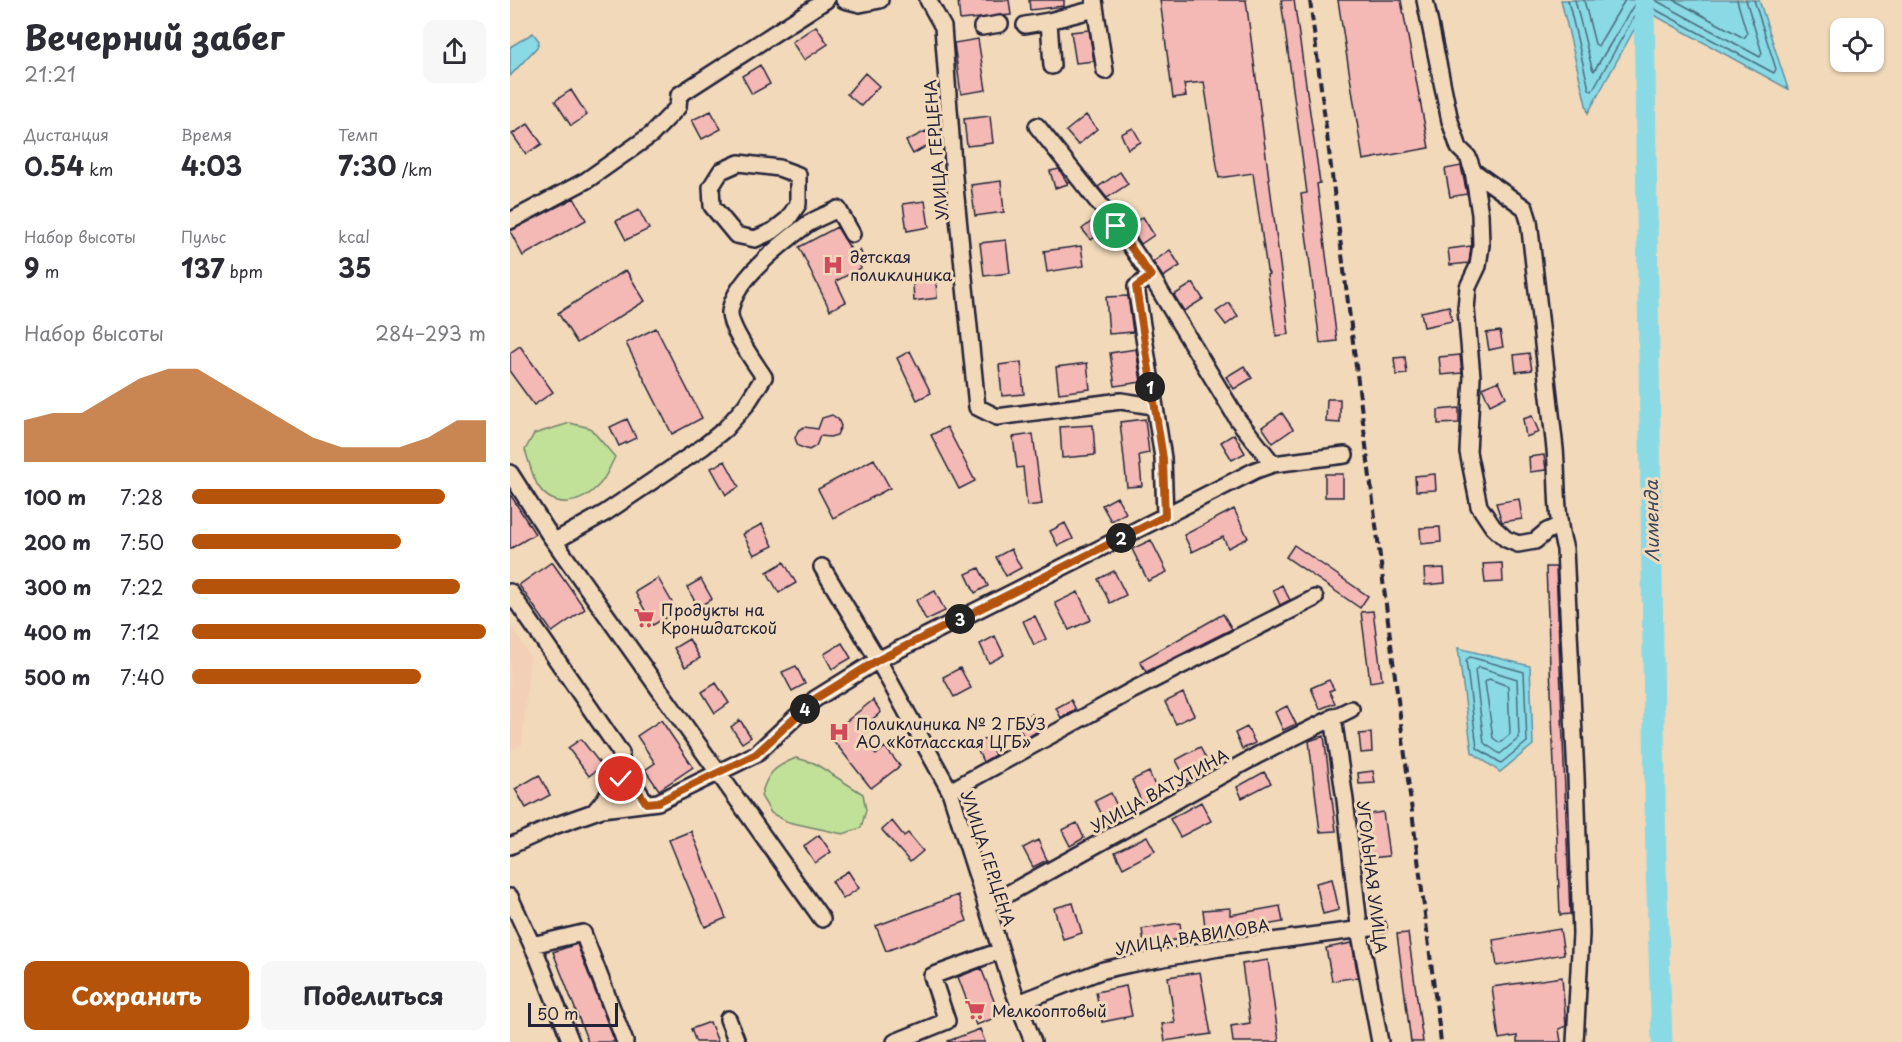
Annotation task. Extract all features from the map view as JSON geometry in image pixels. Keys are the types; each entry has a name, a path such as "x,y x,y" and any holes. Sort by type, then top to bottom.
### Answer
{"street":[{"path":"510,221 587,180 651,135 668,120 678,107 679,95 826,0"},
{"path":"844,0 860,4 880,0"},
{"name":"УЛИЦА ГЕРЦЕНА","path":"928,0 943,27 954,177 977,407 997,417 1121,401 1153,406"},
{"path":"1425,0 1450,121 1459,148 1468,158 1473,171 1480,214 1481,245 1478,266 1468,287 1466,309 1472,378 1468,452 1479,506 1493,527 1506,539 1518,544 1535,541 1558,526"},
{"path":"1025,25 1049,21 1094,4 1104,71"},
{"path":"1049,21 1052,66"},
{"path":"982,27 1000,24"},
{"path":"1037,126 1116,226 1151,276 1238,420 1273,465"},
{"path":"739,163 779,168 798,175 798,204 788,219 774,231 754,238 736,235 712,206 711,187 716,179 722,171 739,163"},
{"path":"1473,171 1525,208 1529,221 1555,454 1558,526 1565,549 1581,934 1575,1042"},
{"path":"555,541 614,507 703,447 725,429 746,405 764,377 741,344 729,314 735,293 752,273 806,225 838,209 852,234"},
{"path":"1151,276 1136,287 1163,458 1165,516"},
{"path":"510,846 555,826 595,812 658,802 756,754 815,699 878,660 1256,470 1273,465 1345,455"},
{"path":"510,473 555,541 822,919"},
{"name":"УЛИЦА ГЕРЦЕНА","path":"822,567 878,660 950,791 1000,951 1033,1042"},
{"path":"510,592 621,753 621,779 595,812"},
{"path":"950,791 1133,690 1315,598"},
{"name":"УЛИЦА ВАТУТИНА","path":"986,906 1258,755 1351,709"},
{"name":"УГОЛЬНАЯ УЛИЦА","path":"1333,717 1360,929 1380,1042"},
{"path":"621,763 646,803"},
{"path":"510,897 571,1042"},
{"name":"УЛИЦА ВАВИЛОВА","path":"1018,1003 1103,970 1121,966 1219,948 1378,927"},
{"path":"532,945 583,933 625,1042"},
{"path":"895,1042 947,1021 932,976 1000,951"},
{"path":"728,1019 738,1042"}],"shaded area":[{"path":"510,624 530,656 522,744 510,751"}],"green space":[{"path":"570,423 590,428 615,457 603,480 591,492 575,501 559,502 544,494 538,486 525,450 534,434"},
{"path":"796,758 814,763 863,794 866,810 861,828 843,834 788,822 771,813 761,796 766,782 782,764"}],"water":[{"path":"1561,0 1759,0 1788,89 1645,10 1588,113"},
{"path":"533,33 539,41 537,47 510,76 510,47"},
{"path":"1458,648 1530,666 1533,745 1500,772 1472,752"}],"building":[{"path":"958,0 1009,0 1011,15 960,20"},
{"path":"1029,0 1064,0 1064,6 1030,10"},
{"path":"1160,0 1246,0 1289,334 1276,336 1253,173 1219,178 1204,82 1184,84 1186,96 1173,98"},
{"path":"1281,0 1294,0 1320,183 1317,184 1337,341 1320,343 1301,194 1307,193"},
{"path":"1338,0 1401,0 1429,148 1363,160"},
{"path":"816,26 828,44 804,60 792,42"},
{"path":"1089,30 1094,61 1076,63 1071,32"},
{"path":"978,39 986,90 961,94 954,43"},
{"path":"760,65 770,84 752,94 742,76"},
{"path":"865,73 879,86 861,106 847,94"},
{"path":"571,90 587,115 571,126 555,101"},
{"path":"711,111 721,129 702,139 692,120"},
{"path":"1086,115 1097,129 1078,145 1066,131"},
{"path":"990,116 993,143 967,146 964,119"},
{"path":"528,124 542,144 526,154 512,134"},
{"path":"1133,128 1141,142 1128,149 1121,134"},
{"path":"926,131 932,143 913,154 906,141"},
{"path":"1461,166 1467,194 1450,197 1445,169"},
{"path":"1059,169 1068,184 1055,188 1050,171"},
{"path":"1120,172 1128,184 1107,198 1098,187"},
{"path":"1001,181 1004,212 975,216 971,185"},
{"path":"574,198 586,220 523,256 510,231"},
{"path":"925,201 929,227 907,231 903,204"},
{"path":"639,210 649,229 626,240 616,221"},
{"path":"1143,217 1154,235 1141,244 1129,226"},
{"path":"1096,218 1105,230 1091,240 1082,229"},
{"name":"детская поликлиника","path":"837,227 853,253 860,250 864,258 858,261 861,268 836,281 846,302 830,310 799,247"},
{"path":"1006,240 1010,273 984,276 980,243"},
{"path":"1081,246 1084,266 1047,272 1044,251"},
{"path":"1471,246 1469,263 1450,265 1448,249"},
{"path":"1170,250 1180,266 1163,277 1153,262"},
{"path":"626,270 645,301 577,343 558,313"},
{"path":"936,281 937,298 914,301 913,283"},
{"path":"1193,283 1203,299 1184,311 1174,295"},
{"path":"1128,296 1133,332 1109,334 1106,297"},
{"path":"1229,303 1238,316 1226,325 1216,312"},
{"path":"1449,306 1452,321 1424,327 1421,312"},
{"path":"656,328 702,418 672,434 626,343"},
{"path":"1500,331 1503,347 1489,350 1486,333"},
{"path":"520,346 553,392 534,405 510,372 510,353"},
{"path":"1136,349 1141,382 1115,386 1110,353"},
{"path":"910,351 931,393 917,400 897,358"},
{"path":"1529,353 1532,370 1516,372 1514,355"},
{"path":"1460,355 1462,373 1441,375 1439,357"},
{"path":"1405,357 1407,374 1396,375 1394,358"},
{"path":"1021,362 1024,394 1002,396 999,365"},
{"path":"1087,363 1090,389 1059,393 1056,367"},
{"path":"1244,366 1252,378 1234,389 1226,377"},
{"path":"1499,381 1506,397 1490,405 1482,388"},
{"path":"1327,399 1340,399 1340,423 1326,422"},
{"path":"1459,408 1459,423 1438,424 1438,410"},
{"path":"1282,413 1293,429 1273,443 1262,427"},
{"path":"832,415 838,419 841,426 837,435 820,436 816,446 809,450 798,446 795,438 798,431 804,427 818,429 822,418"},
{"path":"1532,416 1539,432 1526,437 1523,419"},
{"path":"627,419 636,438 619,446 610,427"},
{"path":"1145,419 1149,453 1139,455 1142,486 1127,487 1120,422"},
{"path":"1093,425 1095,455 1062,458 1060,427"},
{"path":"947,427 975,481 959,489 931,435"},
{"path":"1033,434 1042,504 1027,506 1023,467 1017,468 1013,437"},
{"path":"1234,434 1245,453 1232,460 1221,442"},
{"path":"1544,455 1546,470 1530,472 1529,457"},
{"path":"874,459 890,488 833,518 818,489"},
{"path":"725,461 739,487 726,495 711,468"},
{"path":"1325,474 1343,474 1343,497 1325,497"},
{"path":"1435,474 1436,490 1416,491 1415,476"},
{"path":"510,494 535,534 510,549"},
{"path":"1117,497 1126,513 1111,521 1102,505"},
{"path":"1519,499 1522,519 1502,522 1496,503"},
{"path":"1234,509 1248,538 1228,548 1223,537 1192,552 1184,535"},
{"path":"1065,523 1073,539 1058,546 1050,531"},
{"path":"762,524 773,546 754,555 743,534"},
{"path":"1440,527 1441,542 1421,544 1420,528"},
{"path":"1151,540 1167,572 1148,581 1132,549"},
{"path":"1294,545 1368,596 1360,608 1286,557"},
{"path":"1011,549 1021,568 1006,576 996,557"},
{"path":"552,562 585,609 552,632 519,585"},
{"path":"784,562 796,583 779,593 767,572"},
{"path":"1502,563 1503,582 1485,583 1483,564"},
{"path":"1546,567 1556,567 1570,914 1560,915"},
{"path":"979,568 988,586 975,593 966,574"},
{"path":"1444,568 1445,583 1425,585 1424,569"},
{"path":"1114,571 1126,595 1110,603 1098,579"},
{"path":"658,578 677,611 653,625 635,592"},
{"path":"701,579 712,599 698,607 687,587"},
{"path":"1282,585 1290,600 1280,605 1273,590"},
{"path":"935,591 945,611 926,620 916,600"},
{"path":"1078,592 1091,620 1069,630 1055,603"},
{"path":"1373,611 1382,680 1370,682 1361,612"},
{"path":"1223,614 1232,629 1146,672 1140,661"},
{"path":"1035,616 1046,639 1034,645 1023,621"},
{"path":"995,636 1004,655 989,663 980,644"},
{"path":"689,639 700,658 685,667 674,648"},
{"path":"842,643 851,658 832,669 824,654"},
{"path":"796,666 805,684 792,691 782,672"},
{"path":"960,668 971,688 954,697 943,677"},
{"path":"1329,680 1334,689 1329,691 1335,703 1320,709 1311,688"},
{"path":"716,683 729,703 715,713 702,692"},
{"path":"1183,693 1194,715 1176,724 1165,702"},
{"path":"873,700 881,712 869,722 873,727 861,736 876,755 885,747 900,766 871,788 829,735"},
{"path":"1071,700 1076,710 1061,718 1056,708"},
{"path":"1287,706 1296,724 1283,730 1275,712"},
{"path":"1032,714 1040,730 1025,739 1016,722"},
{"path":"661,720 693,767 659,790 645,770 655,763 637,736"},
{"path":"740,720 751,737 742,743 731,727"},
{"path":"1247,727 1255,743 1242,749 1235,733"},
{"path":"1371,733 1372,752 1361,753 1359,734"},
{"path":"1324,736 1336,831 1320,832 1309,741"},
{"path":"987,738 995,755 983,762 975,744"},
{"path":"581,739 602,766 589,776 568,748"},
{"path":"1200,747 1211,769 1187,781 1176,760"},
{"path":"1373,771 1375,783 1359,784 1358,773"},
{"path":"1149,772 1159,795 1142,803 1132,780"},
{"path":"1264,772 1271,783 1242,798 1237,787"},
{"path":"539,775 550,795 526,808 515,789"},
{"path":"1111,793 1123,819 1108,826 1095,801"},
{"path":"1201,802 1211,821 1180,837 1170,819"},
{"path":"1383,812 1389,856 1370,858 1364,815"},
{"path":"892,821 904,836 908,833 923,851 910,862 882,830"},
{"path":"1077,823 1084,838 1070,846 1062,830"},
{"path":"691,831 726,918 705,927 669,840"},
{"path":"819,835 831,852 815,863 804,846"},
{"path":"1147,836 1155,851 1123,868 1115,852"},
{"path":"1038,840 1047,860 1033,867 1023,848"},
{"path":"848,871 859,888 843,899 832,881"},
{"path":"1332,879 1339,910 1323,914 1316,883"},
{"path":"958,895 967,921 886,951 876,926"},
{"path":"1073,903 1082,933 1063,939 1054,908"},
{"path":"1280,906 1283,922 1232,931 1232,933 1206,935 1203,910 1230,908 1230,915"},
{"path":"1180,923 1182,939 1144,944 1142,929"},
{"path":"1560,929 1564,954 1497,966 1493,940"},
{"path":"1408,933 1423,1042 1411,1042 1397,934"},
{"path":"1352,943 1358,977 1332,981 1326,948"},
{"path":"577,944 615,1042 588,1042 553,952"},
{"path":"1268,960 1279,1042 1233,1042 1231,1026 1250,1023 1242,964"},
{"path":"981,968 1000,1016 976,1025 958,977"},
{"path":"1200,972 1211,1034 1165,1041 1162,1024 1175,1023 1168,977"},
{"path":"1562,977 1566,1026 1559,1029 1561,1042 1517,1042 1517,1036 1499,1039 1492,987"},
{"path":"1126,986 1132,1016 1102,1022 1096,992"},
{"path":"710,1022 718,1042 696,1042 691,1029"},
{"path":"980,1029 985,1042 948,1042 948,1041"}],"waterway":[{"name":"Лименда","path":"1644,0 1656,866 1662,1042"}],"railway":[{"path":"1310,0 1441,1042"}],"place":[{"name":"детская поликлиника","path":"833,265"},
{"name":"Продукты на Кроншдатской","path":"644,618"},
{"name":"Поликлиника № 2 ГБУЗ АО «Котласская ЦГБ»","path":"839,732"},
{"name":"Мелкооптовый","path":"975,1010"}],"route":[{"path":"621,779 621,763 646,803 658,802 756,754 815,699 878,660 1165,516 1163,458 1136,287 1151,276 1116,226"}]}
